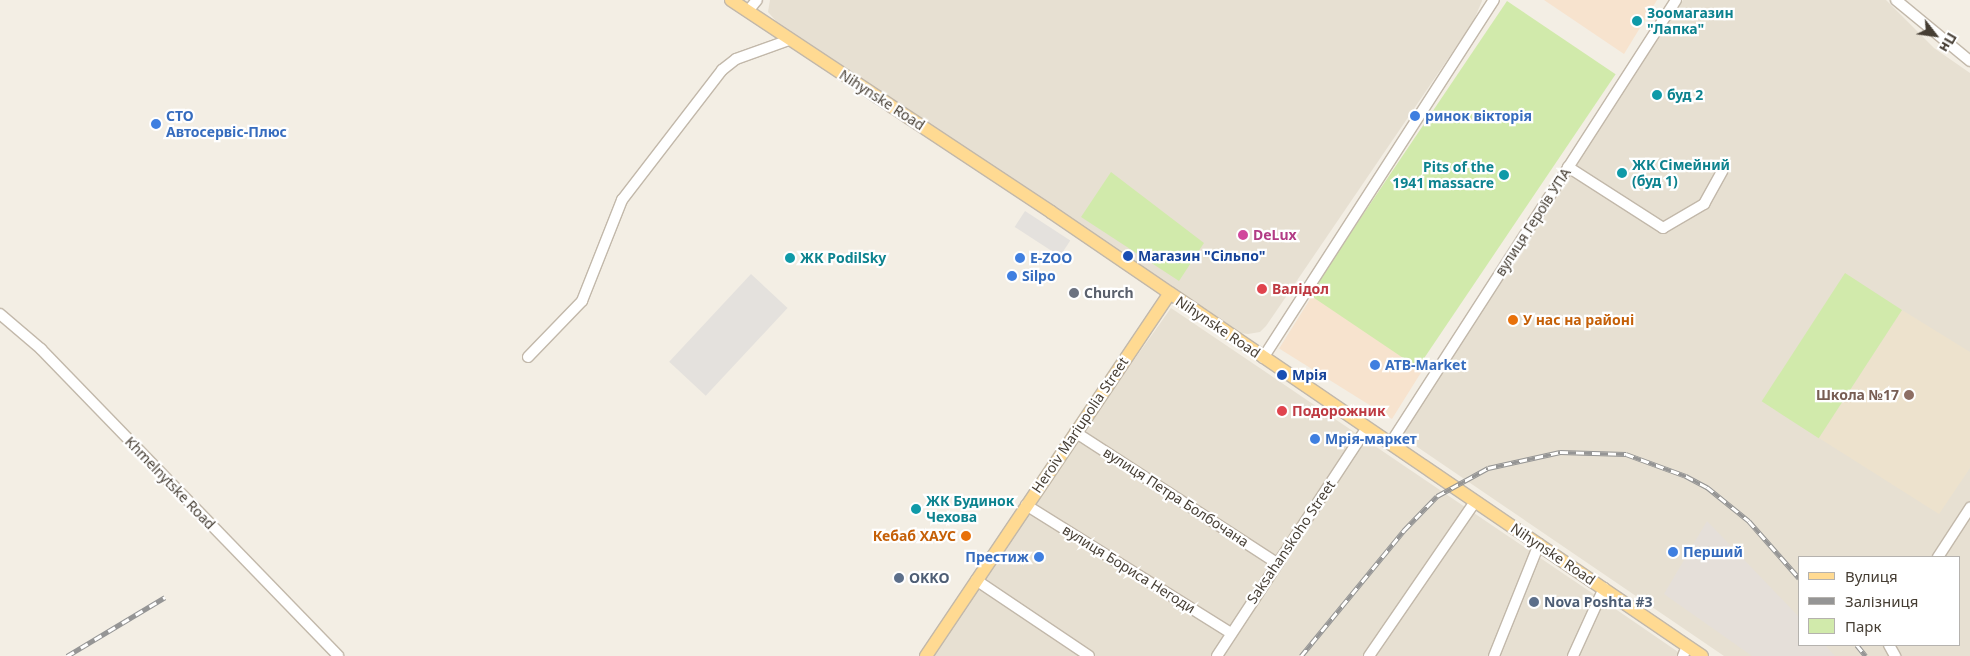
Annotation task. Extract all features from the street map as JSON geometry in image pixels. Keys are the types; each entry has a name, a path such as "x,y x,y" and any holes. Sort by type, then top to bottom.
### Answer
{"main road":[{"name":"Nihynske Road","path":"731,0 789,40 903,112 1168,294 1604,588 1685,651 1702,656"},
{"name":"Heroiv Mariupolia Street","path":"926,656 1168,294"}],"street":[{"path":"748,12 757,0"},
{"path":"1263,358 1494,0"},
{"name":"вулиця Героїв УПА","path":"1390,444 1676,0"},
{"path":"1896,0 1970,61"},
{"path":"528,357 582,300 622,200 722,70 736,59 789,40"},
{"path":"1568,167 1662,228 1704,204 1722,171"},
{"name":"Khmelnytske Road","path":"0,314 41,349 338,656"},
{"name":"Saksahanskoho Street","path":"1217,656 1367,428"},
{"name":"вулиця Петра Болбочана","path":"1075,432 1277,563"},
{"path":"1368,656 1476,502"},
{"name":"вулиця Бориса Негоди","path":"1026,505 1231,632"},
{"path":"1939,556 1970,508"},
{"path":"1494,656 1539,544"},
{"path":"976,580 1089,656"},
{"path":"1573,656 1604,588"}],"shaded area":[{"path":"770,0 1482,1 1473,22 1266,326 1260,332 1248,334 1241,333 776,21 768,12"},
{"path":"1544,0 1657,0 1624,54"},
{"path":"1683,0 1886,0 1934,48 1970,73 1970,656 1724,656 1410,442 1405,434 1405,428"},
{"path":"1025,211 1070,240 1060,256 1015,227"},
{"path":"751,274 788,308 706,396 669,362"},
{"path":"1312,296 1425,366 1392,419 1279,349"},
{"path":"1171,308 1684,656 934,656 1032,503"},
{"name":"Школа №17","path":"1902,310 1970,352 1970,468 1939,514 1819,438"},
{"path":"1707,521 1798,616 1798,646 1826,646 1835,656 1752,656 1664,594"}],"green space":[{"path":"1507,1 1616,74 1418,368 1309,294"},
{"path":"1111,172 1204,243 1179,281 1081,217"},
{"path":"1845,273 1902,310 1819,438 1762,401"}],"railway":[{"path":"1301,656 1404,530 1437,496 1488,468 1560,452 1626,454 1686,476 1707,487 1749,521 1798,577"},
{"path":"67,656 165,597"},
{"path":"1858,646 1866,656"}],"place":[{"name":"Зоомагазин \"Лапка\"","path":"1637,21"},
{"name":"буд 2","path":"1657,95"},
{"name":"ринок вікторія","path":"1415,116"},
{"name":"СТО Автосервіс-Плюс","path":"156,124"},
{"name":"ЖК Сімейний (буд 1)","path":"1622,173"},
{"name":"Pits of the 1941 massacre","path":"1504,175"},
{"name":"DeLux","path":"1243,235"},
{"name":"Магазин \"Сільпо\"","path":"1128,256"},
{"name":"ЖК PodilSky","path":"790,258"},
{"name":"E-ZOO","path":"1020,258"},
{"name":"Silpo","path":"1012,276"},
{"name":"Валідол","path":"1262,289"},
{"name":"Church","path":"1074,293"},
{"name":"У нас на районі","path":"1513,320"},
{"name":"ATB-Market","path":"1375,365"},
{"name":"Мрія","path":"1282,375"},
{"name":"Школа №17","path":"1909,395"},
{"name":"Подорожник","path":"1282,411"},
{"name":"Мрія-маркет","path":"1315,439"},
{"name":"ЖК Будинок Чехова","path":"916,509"},
{"name":"Кебаб ХАУС","path":"966,536"},
{"name":"Перший","path":"1673,552"},
{"name":"Престиж","path":"1039,557"},
{"name":"OKKO","path":"899,578"},
{"name":"Nova Poshta #3","path":"1534,602"}]}
